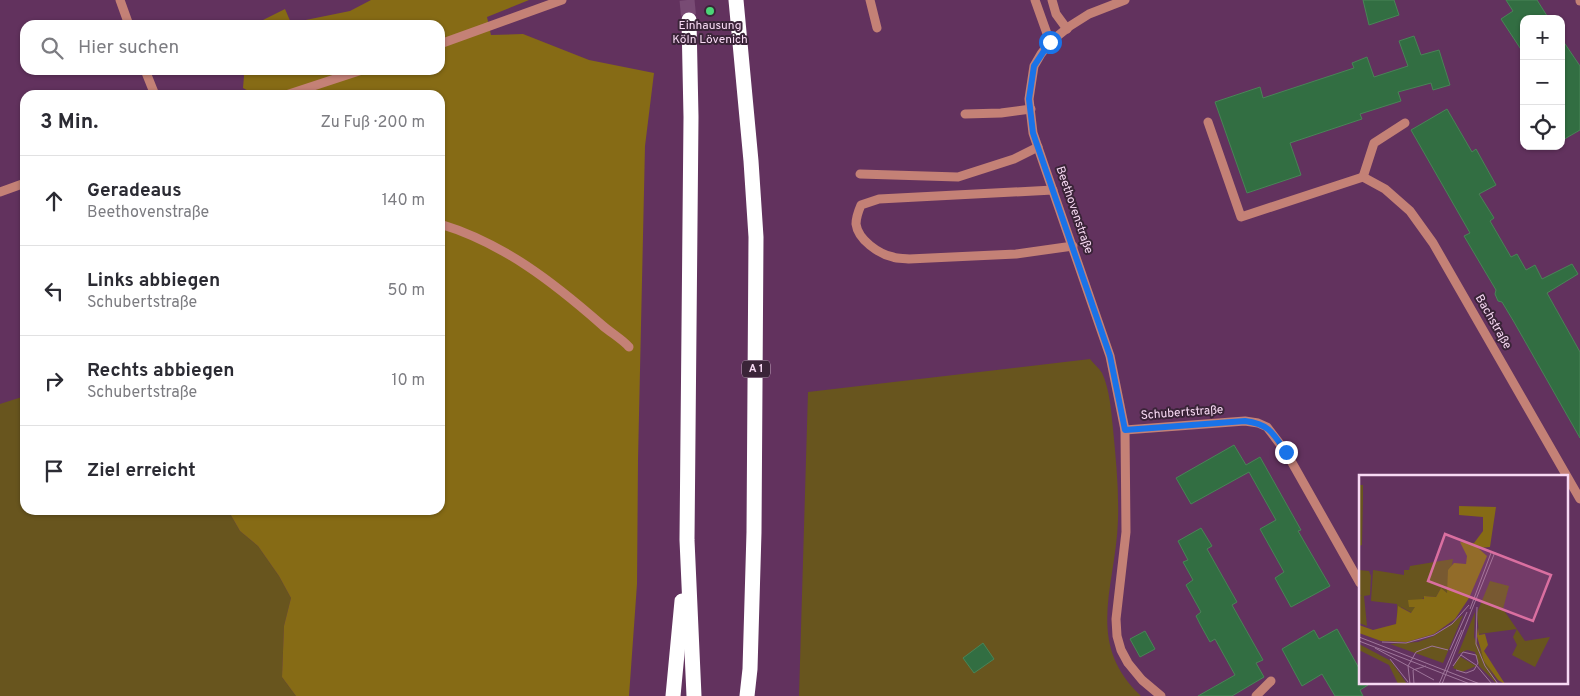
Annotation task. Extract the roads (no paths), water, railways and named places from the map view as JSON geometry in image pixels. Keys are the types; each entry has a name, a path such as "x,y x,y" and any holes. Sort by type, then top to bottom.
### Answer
{"highway":[{"name":"A 1","path":"736,0 756,237 754,532 750,669 747,696"},
{"path":"689,20 691,126 687,540 694,696"},
{"path":"673,696 687,540"},
{"path":"750,669 755,696"}],"street":[{"path":"120,0 127,20"},
{"path":"445,42 562,0"},
{"path":"870,0 876,28"},
{"path":"1035,0 1050,42"},
{"path":"1052,0 1056,14 1067,29"},
{"name":"Beethovenstraße","path":"1125,0 1114,2 1089,14 1050,42 1034,66 1029,99 1033,133 1110,356 1125,430 1126,532 1116,619 1120,650 1142,680 1161,696"},
{"path":"147,75 153,90"},
{"path":"301,90 347,75"},
{"path":"965,114 1001,113 1031,109"},
{"path":"1208,122 1241,217 1363,177 1374,143 1405,123"},
{"path":"860,174 958,177 1014,159 1038,147"},
{"name":"Bachstraße","path":"1363,177 1386,189 1410,211 1433,243 1566,475"},
{"path":"0,192 20,186"},
{"path":"1054,190 874,200 861,205 857,214 856,226 864,239 877,250 892,257 909,259 1016,254 1073,246"},
{"path":"445,226 496,246 515,258 577,303 629,347"},
{"name":"Schubertstraße","path":"1125,430 1245,421 1267,427 1286,452 1359,581"},
{"name":"Bachstraße","path":"1568,478 1580,499"},
{"path":"1256,696 1271,681"}],"tunnel":[{"path":"687,0 689,20"}],"place":[{"name":"Einhausung Köln Lövenich","path":"710,11"}]}
